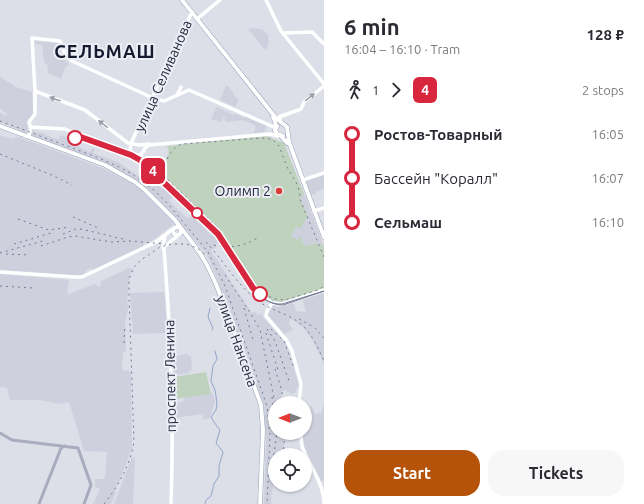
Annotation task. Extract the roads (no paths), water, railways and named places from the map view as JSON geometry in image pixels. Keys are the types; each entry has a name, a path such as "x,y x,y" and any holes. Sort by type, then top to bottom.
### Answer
{"main road":[{"path":"181,0 278,126"},
{"path":"197,19 220,0"},
{"path":"266,0 283,33 324,85 304,102 301,109 279,117 276,132 286,142 324,241"},
{"path":"191,12 273,117 278,126"},
{"name":"улица Селиванова","path":"135,143 152,98 191,12"},
{"path":"283,33 312,32 324,44"},
{"path":"28,138 32,127 29,124 35,114 32,38 60,42 70,57 80,65"},
{"path":"60,42 65,54 72,61 152,98 162,101 177,96 181,87"},
{"path":"180,92 189,90 269,125 287,127 288,142 324,236"},
{"path":"35,91 85,110 126,143 266,133 278,126"},
{"name":"улица Нансена","path":"0,127 99,163 123,174 145,190 176,222 200,253 212,275 261,405 263,430 260,504"},
{"path":"28,138 32,127"},
{"path":"32,127 65,129 105,145 133,154 142,154"},
{"path":"144,161 142,154 149,145 270,134 285,136 288,132"},
{"path":"135,143 143,147 144,150"},
{"path":"135,143 130,150 133,154 144,161 219,233 254,287 272,303 282,304 324,290"},
{"path":"303,180 324,174"},
{"path":"314,211 324,208"},
{"path":"163,249 176,222"},
{"path":"174,228 180,228 180,234"},
{"path":"174,228 174,234 185,234"},
{"path":"0,272 79,277 156,242 180,234"},
{"path":"156,242 167,239"},
{"name":"проспект Ленина","path":"167,239 163,249 171,341 172,434 170,504"},
{"path":"272,303 266,316 287,341 292,351 300,384 299,396"},
{"path":"302,440 303,448 313,468 324,497 324,504"}],"waterway":[{"path":"210,308 208,317 213,328 212,330"},
{"path":"205,504 206,500 211,496 214,484 219,476 219,466 223,452 216,443 220,430 211,417 216,410 217,403 215,390 211,381 213,366 217,359 215,351"}],"tram line":[{"path":"324,291 282,304 266,300 258,294 252,288 218,234 143,163 136,158 84,139 79,144 76,144 74,142 75,138 78,136 131,155 141,161 218,234 253,288 266,300 274,304 283,305 324,291"},
{"name":"4","path":"75,138 78,136 131,155 140,160 218,234 254,290 260,294"}],"railway":[{"path":"0,121 99,158 132,174 155,191 169,205 208,252 225,286 267,406 270,436 267,504"},
{"path":"324,257 301,202 298,186 287,167 279,146 272,139 262,138 182,144 177,146 170,153 165,168 166,178 219,229 254,283 268,296 275,299 285,300 318,290 324,286"},
{"path":"0,154 72,185"},
{"path":"73,217 98,228"},
{"path":"18,219 49,230 70,227"},
{"path":"63,234 76,229 81,229 127,240"},
{"path":"14,244 51,233"},
{"path":"41,246 75,236 111,242 130,241 166,244"},
{"path":"214,245 232,247 248,243 259,237"},
{"path":"0,253 46,240"},
{"path":"206,242 239,283 252,296 271,308 292,318 303,326 311,336 324,361"},
{"path":"104,504 123,474 130,459 134,442 129,279 134,267 141,260 160,247 172,244 186,244 197,248 206,255"},
{"path":"6,254 29,255"},
{"path":"225,275 260,330 274,396"},
{"path":"0,286 33,288"},
{"path":"244,308 253,340"},
{"path":"299,319 314,327 324,338"},
{"path":"124,343 125,325"},
{"path":"267,329 275,341 290,384"},
{"path":"271,329 284,341 294,368"},
{"path":"266,333 279,373"},
{"path":"275,369 283,396"},
{"path":"275,448 276,440"},
{"path":"284,440 284,448"}],"place":[{"name":"Олимп 2","path":"279,191"}],"district":[{"name":"СЕЛЬМАШ","path":"105,52"}]}
